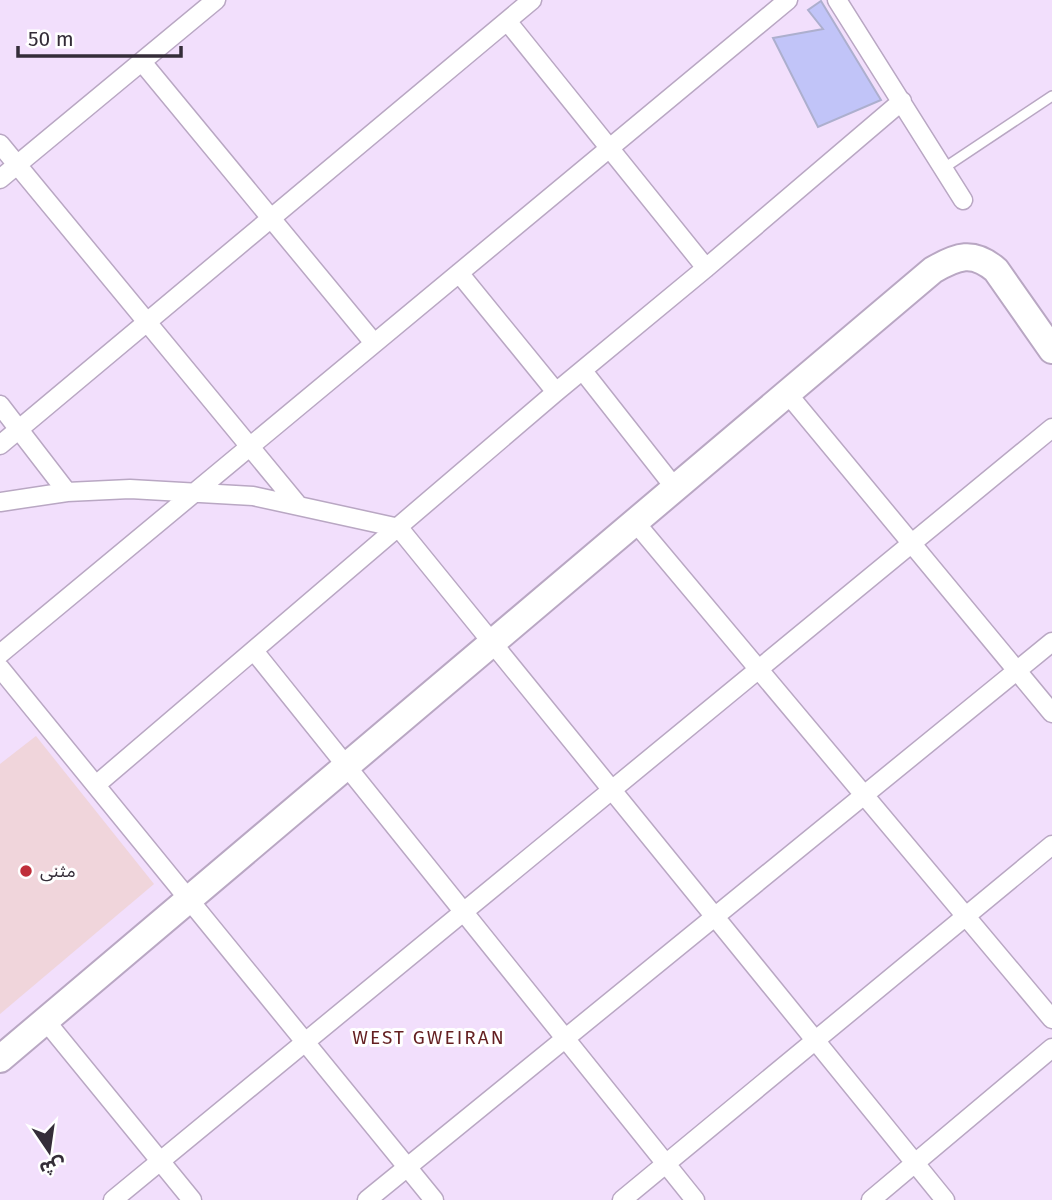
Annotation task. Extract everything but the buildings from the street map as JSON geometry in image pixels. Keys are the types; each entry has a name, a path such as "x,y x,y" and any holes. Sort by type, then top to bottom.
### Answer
{"street":[{"path":"0,179 216,0"},
{"path":"0,445 531,0"},
{"path":"0,654 788,0"},
{"path":"837,0 963,200"},
{"path":"507,20 706,268"},
{"path":"142,62 374,343"},
{"path":"96,785 902,101"},
{"path":"0,144 298,505"},
{"path":"0,1059 933,270 958,258 984,260 996,270 1052,350"},
{"path":"459,273 556,392"},
{"path":"583,371 676,488"},
{"path":"787,394 1052,713"},
{"path":"0,405 67,492"},
{"path":"113,1200 1052,428"},
{"path":"0,502 67,492 130,489 253,496 400,527 945,1200"},
{"path":"635,522 1052,1019"},
{"path":"368,1200 1052,642"},
{"path":"254,651 695,1200"},
{"path":"0,668 434,1200"},
{"path":"622,1200 1052,845"},
{"path":"46,1020 192,1200"},
{"path":"871,1200 1052,1048"}],"lane":[{"path":"944,168 1052,96"}],"shaded area":[{"path":"36,736 154,884 0,1014 0,764"}],"place":[{"name":"مثنى","path":"26,871"}],"district":[{"name":"WEST GWEIRAN","path":"429,1037"}]}
